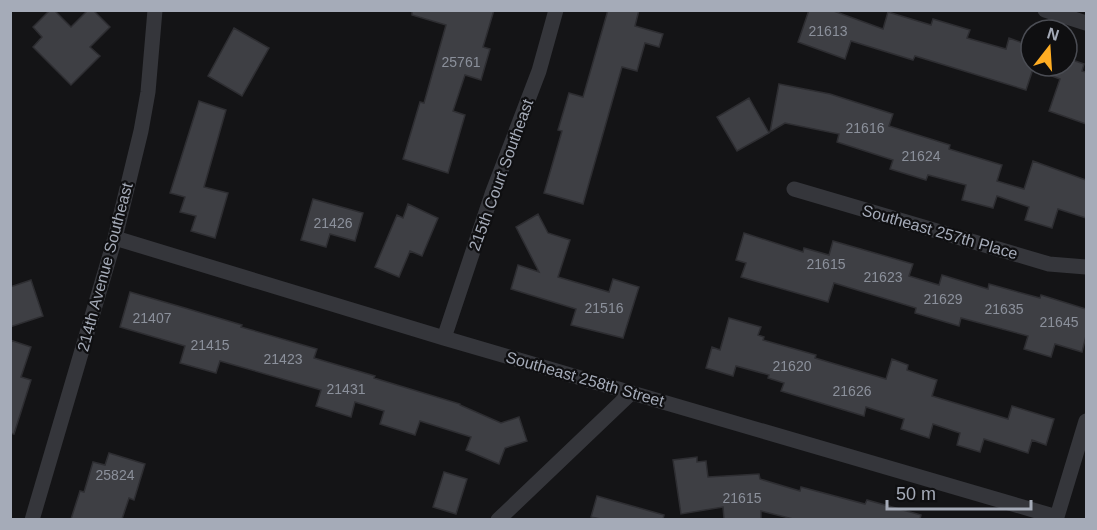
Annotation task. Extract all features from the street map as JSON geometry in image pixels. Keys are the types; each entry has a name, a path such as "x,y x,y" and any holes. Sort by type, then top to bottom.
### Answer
{"street":[{"name":"214th Avenue Southeast","path":"32,519 115,238 141,131 148,92 155,10"},
{"name":"215th Court Southeast","path":"444,338 492,194 538,71 556,10"},
{"path":"1045,10 1086,23"},
{"name":"Southeast 257th Place","path":"794,189 1049,264 1086,267"},
{"name":"Southeast 258th Street","path":"115,238 444,338 1056,518"},
{"path":"498,519 631,393"},
{"path":"1056,518 1080,467 1086,421"}],"building":[{"path":"50,10 54,10 71,27 88,10 93,10 110,27 90,47 100,56 71,85 33,47 42,37 33,27"},
{"path":"412,10 494,10 483,47 490,49 481,80 465,75 453,111 465,115 448,173 403,159 420,102 424,103 446,25 412,15"},
{"path":"608,10 639,10 635,26 663,34 659,47 645,43 637,71 622,67 583,204 544,193 562,131 558,130 569,93 583,97"},
{"path":"809,10 831,10 883,29 888,12 931,25 933,19 970,30 967,38 1006,49 1009,38 1019,42 1019,78 1030,78 1026,90 915,56 913,60 851,41 845,59 798,42"},
{"path":"234,28 269,48 242,96 208,76"},
{"path":"1079,62 1084,64 1082,71 1086,72 1086,124 1049,111 1060,79 1057,78 1079,78"},
{"path":"779,84 830,94 893,114 889,126 950,145 949,149 1002,165 997,181 1024,189 1033,161 1086,180 1086,218 1058,209 1052,228 1025,220 1029,207 997,196 993,208 962,200 966,185 928,175 926,180 890,169 893,160 837,142 839,134 785,123 770,132"},
{"path":"749,98 769,133 737,151 717,117"},
{"path":"199,101 226,110 204,187 228,193 215,238 191,231 196,216 180,212 185,197 170,193"},
{"path":"313,199 363,213 355,241 330,234 326,247 301,240"},
{"path":"408,204 438,218 422,256 410,251 399,277 375,267 397,215 403,218"},
{"path":"538,214 548,233 570,240 558,277 609,292 613,279 639,287 623,338 571,325 576,309 511,289 518,265 539,272 516,227"},
{"path":"744,233 803,252 804,248 829,255 833,241 913,264 909,276 939,285 942,275 988,289 989,284 1040,298 1041,295 1086,309 1086,336 1082,352 1055,344 1051,357 1024,349 1028,336 961,318 959,326 915,313 916,308 834,283 828,302 741,277 746,263 736,260"},
{"path":"31,280 43,316 10,327 10,287"},
{"path":"130,292 317,349 314,358 460,404 501,423 519,417 527,441 505,448 499,464 466,450 471,437 420,421 415,435 380,424 384,411 355,402 351,417 316,406 321,390 220,361 216,373 180,363 185,346 120,327"},
{"path":"729,318 761,327 758,335 764,337 763,340 886,379 892,359 908,365 907,370 937,380 932,396 1008,419 1012,406 1054,419 1046,445 1032,440 1028,453 984,439 980,452 957,445 960,433 933,424 929,438 901,429 904,419 866,407 864,416 781,391 784,383 768,378 769,375 736,366 733,376 706,368 712,347 720,350"},
{"path":"10,340 31,347 21,377 31,380 14,434 10,433"},
{"path":"109,453 145,464 134,500 129,498 122,519 71,519 80,491 84,492 93,462 105,465"},
{"path":"697,457 697,462 706,461 708,477 759,474 760,479 800,491 801,487 865,504 867,500 921,515 920,519 793,519 761,511 761,519 724,519 723,507 681,514 673,460"},
{"path":"444,472 467,479 456,514 433,507"},
{"path":"597,496 664,515 663,519 591,517"}]}
